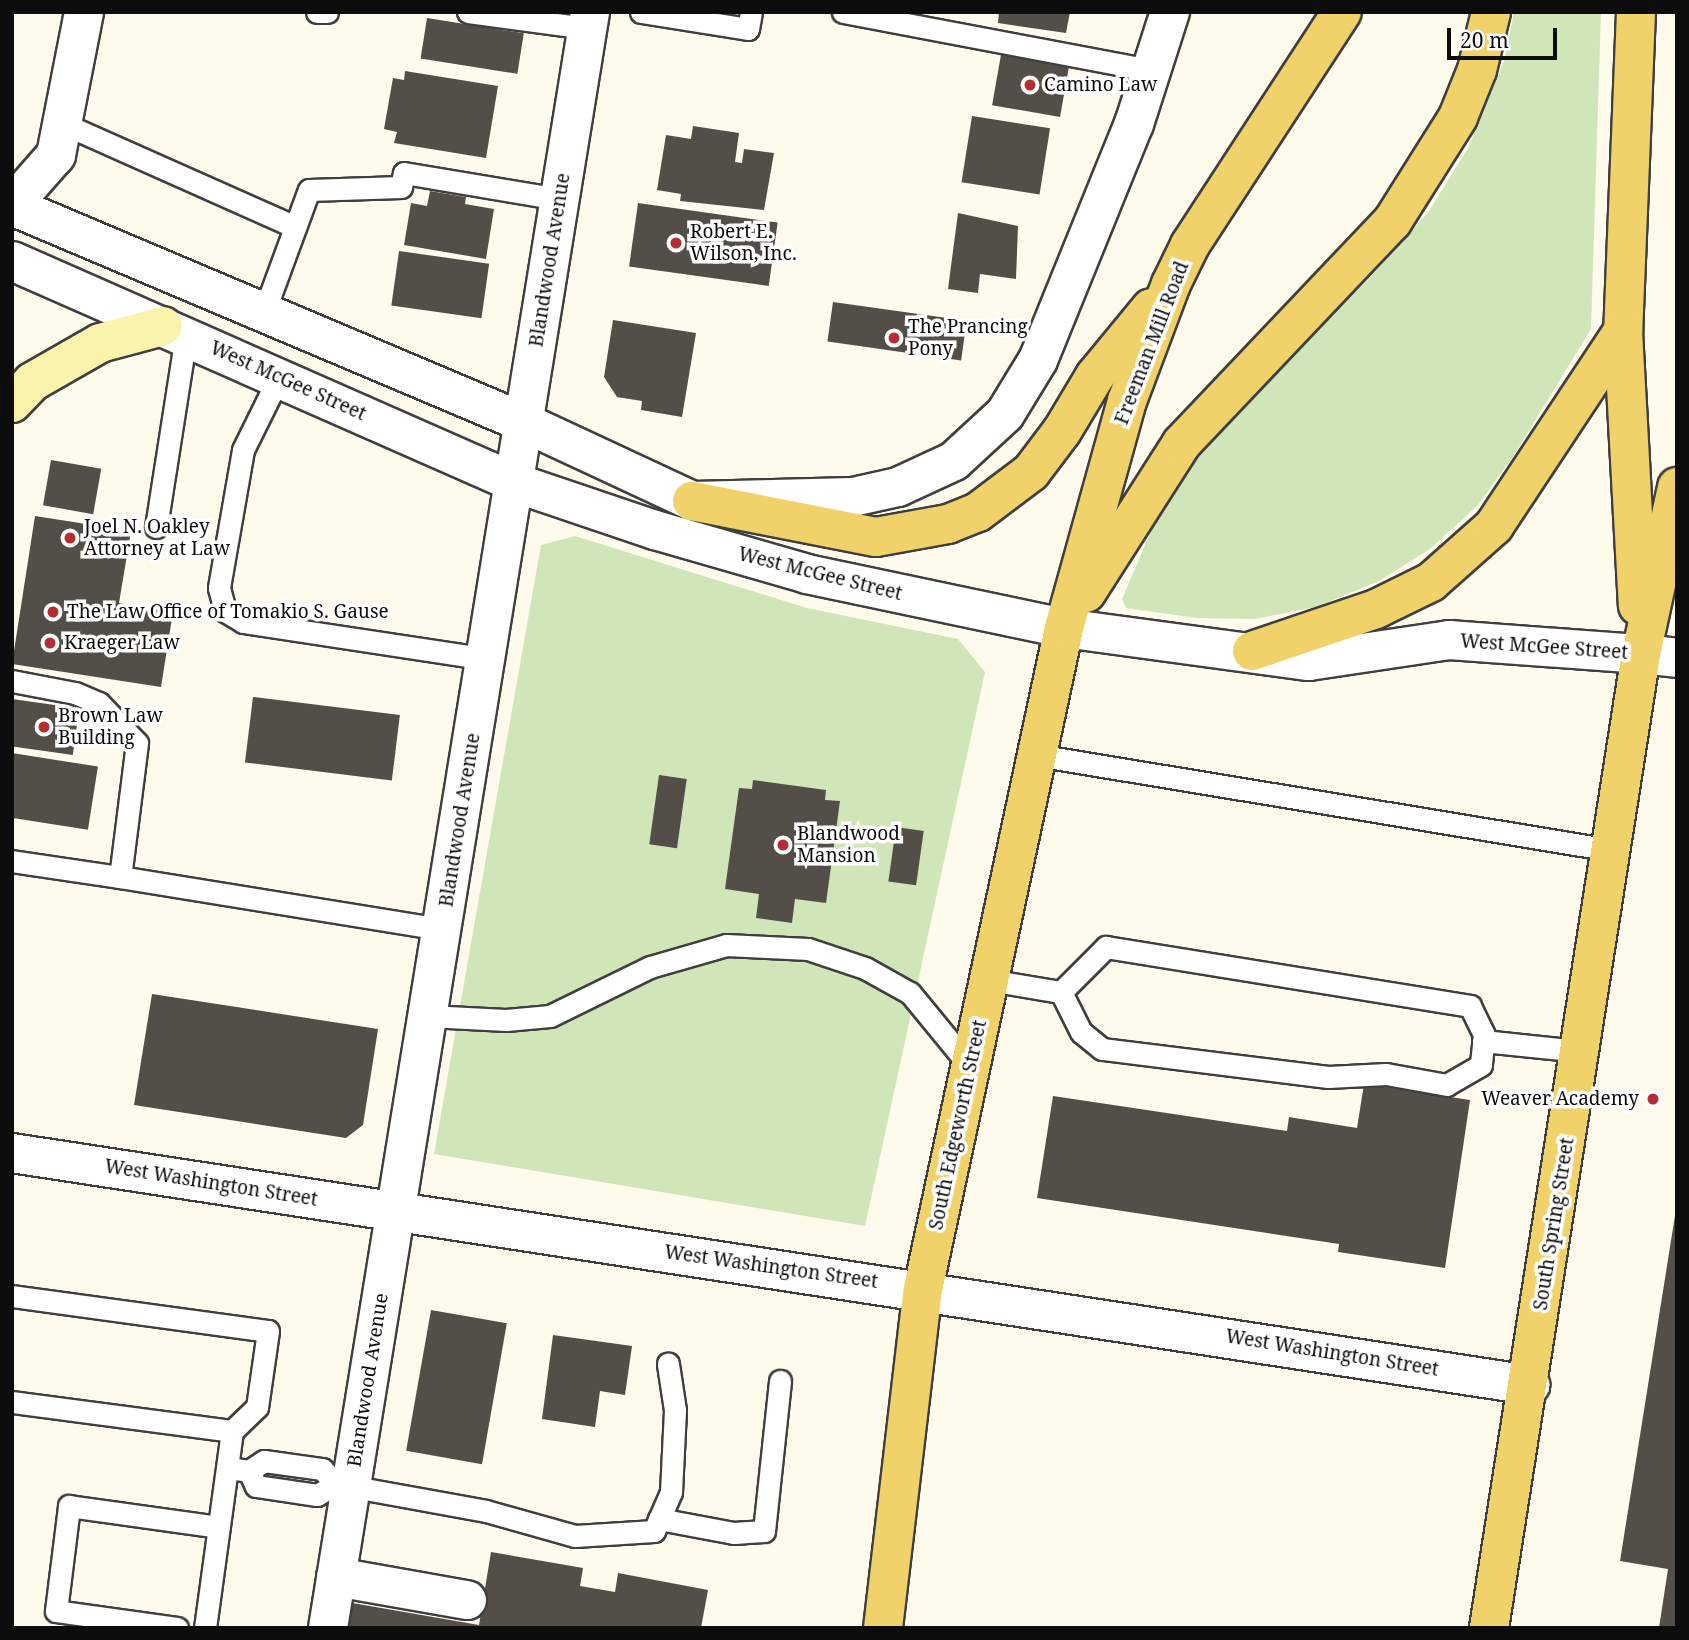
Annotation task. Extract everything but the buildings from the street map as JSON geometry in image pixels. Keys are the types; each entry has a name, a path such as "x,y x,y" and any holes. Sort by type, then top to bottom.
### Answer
{"main road":[{"path":"1064,628 1182,443 1392,222 1458,117 1477,69 1491,12"},
{"path":"1636,14 1623,331 1659,656"},
{"name":"Freeman Mill Road","path":"1064,628 1127,401 1171,284 1190,245 1339,18"},
{"path":"692,501 876,537 948,524 978,512 1031,472 1062,431 1095,376 1171,284"},
{"path":"12,403 32,382 100,342 174,331"},
{"path":"1252,651 1376,609 1431,582 1494,526 1623,331"},
{"path":"1659,656 1677,487"},
{"name":"South Edgeworth Street","path":"883,1628 923,1289 1064,628"},
{"name":"South Spring Street","path":"1489,1628 1530,1385 1611,850 1659,656"}],"street":[{"path":"85,12 56,155 12,206 524,423 692,501 853,497 898,487 954,461 1005,414 1038,360 1151,70 1170,12"},
{"name":"Blandwood Avenue","path":"328,1628 337,1577 344,1485 428,1016 516,483 588,20"},
{"name":"West McGee Street","path":"12,261 516,483 655,530 807,574 1064,628 1252,651 1308,661 1449,640 1493,640 1659,656"},
{"name":"West Washington Street","path":"12,1153 923,1289 1530,1385"},
{"path":"337,1577 467,1600"}],"lane":[{"path":"317,12 327,12"},
{"path":"468,12 588,20"},
{"path":"641,12 748,29 751,12"},
{"path":"843,12 866,14 1151,70"},
{"path":"64,124 295,227"},
{"path":"264,312 309,190 401,187 404,173 560,199"},
{"path":"156,527 174,331"},
{"path":"279,377 243,450 219,589 225,611 243,622 487,659"},
{"path":"12,681 75,692 99,703 137,743 120,877"},
{"path":"1036,755 1611,850"},
{"path":"12,861 442,929"},
{"path":"428,1016 506,1020 550,1016 650,967 726,945 808,949 865,968 910,993 970,1066"},
{"path":"1106,947 1470,1006 1483,1041 1481,1065 1447,1085 1386,1074 1328,1077 1102,1049 1082,1032 1061,992 1106,947"},
{"path":"989,980 1061,992"},
{"path":"1483,1041 1580,1051"},
{"path":"12,1296 268,1331 257,1407 232,1431"},
{"path":"239,1469 256,1486 317,1495 344,1485 486,1511 575,1536 653,1531 671,1492 675,1410 668,1364"},
{"path":"659,1519 741,1534 764,1531 779,1381"},
{"path":"12,1402 232,1431"},
{"path":"205,1628 219,1527 239,1469 232,1431"},
{"path":"177,1628 56,1611 69,1507 219,1527"}],"green space":[{"path":"1514,12 1601,12 1591,329 1514,455 1478,505 1430,549 1379,581 1316,607 1254,619 1197,618 1126,608 1122,599 1170,487 1212,431 1370,278 1429,211 1468,148 1504,61"},
{"path":"575,536 807,608 958,639 985,672 865,1226 434,1154 541,545"}],"place":[{"name":"Camino Law","path":"1030,85"},
{"name":"Robert E. Wilson, Inc.","path":"676,243"},
{"name":"The Prancing Pony","path":"894,338"},
{"name":"Joel N. Oakley Attorney at Law","path":"70,538"},
{"name":"The Law Office of Tomakio S. Gause","path":"53,612"},
{"name":"Kraeger Law","path":"50,643"},
{"name":"Brown Law Building","path":"44,727"},
{"name":"Blandwood Mansion","path":"783,845"},
{"name":"Weaver Academy","path":"1653,1099"}]}
